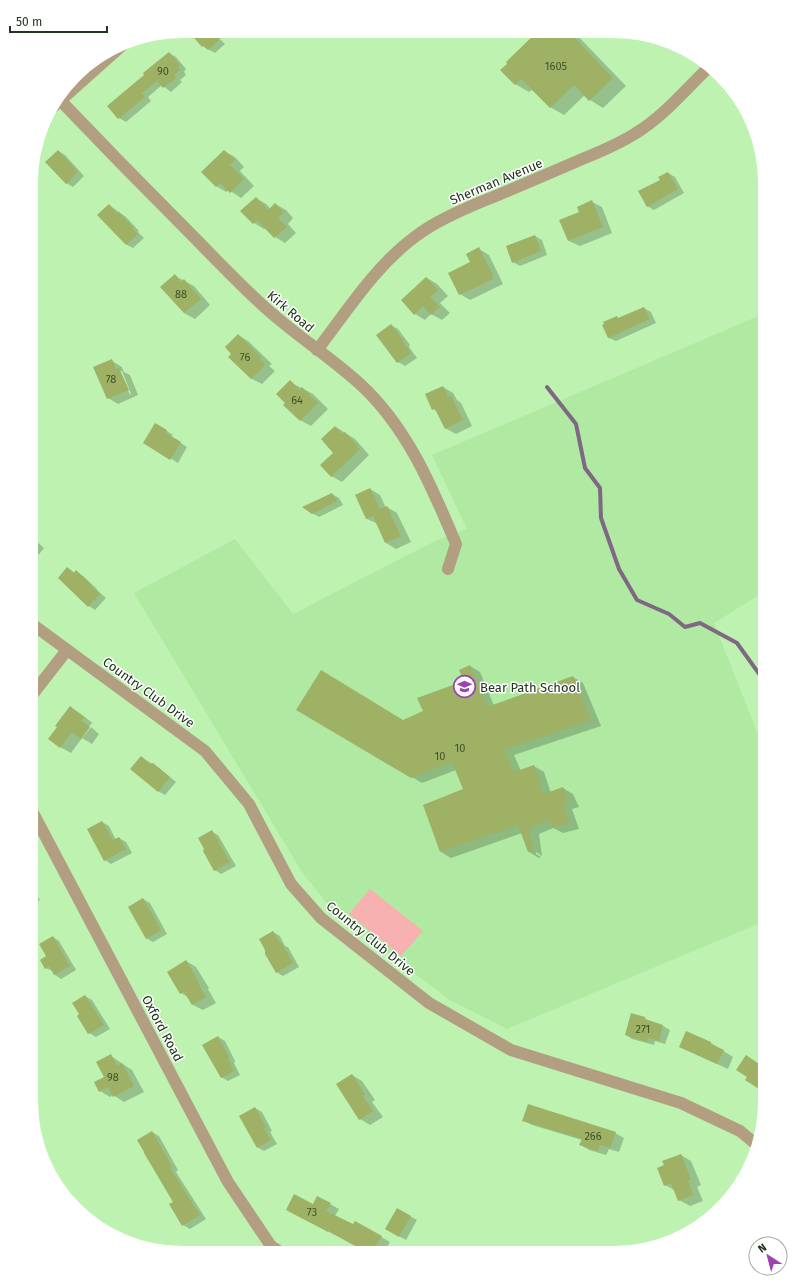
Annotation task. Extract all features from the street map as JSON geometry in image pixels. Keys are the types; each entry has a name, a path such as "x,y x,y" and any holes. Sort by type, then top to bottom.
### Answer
{"street":[{"path":"71,91 107,59"},
{"name":"Sherman Avenue","path":"317,350 378,269 417,235 434,224 468,208 590,156 636,134 664,112 705,71"},
{"name":"Kirk Road","path":"60,104 255,298 278,319 349,375 376,399 390,416 412,449 456,544 448,569"},
{"name":"Country Club Drive","path":"38,628 205,751 249,804 291,884 321,918 429,1003 512,1050 681,1103 740,1131 752,1141"},
{"path":"38,688 67,650"},
{"name":"Oxford Road","path":"38,822 228,1182 271,1246"}],"shaded area":[{"name":"Bear Path School","path":"758,316 758,595 714,623 758,734 758,924 507,1029 451,1001 333,911 302,872 134,593 235,539 293,614 437,540 467,529 432,455"},
{"path":"370,889 423,931 401,956 349,914"}],"building":[{"path":"194,38 217,38 219,40 208,50 203,45 202,47"},
{"path":"531,38 575,38 613,78 589,101 574,85 550,108 521,79 515,85 500,70 507,64 506,62"},
{"path":"169,52 180,65 178,67 180,70 174,75 176,78 163,88 157,81 142,93 145,97 118,119 107,106 144,75 143,73"},
{"path":"58,150 78,172 66,184 45,162"},
{"path":"224,150 235,160 230,165 244,179 230,193 220,183 216,187 201,172"},
{"path":"668,172 678,189 647,207 638,191 660,180 658,177"},
{"path":"256,197 268,210 275,203 284,212 278,218 287,227 274,238 257,220 253,224 240,211"},
{"path":"592,200 603,227 568,241 559,220 579,212 577,207"},
{"path":"109,204 117,213 119,212 138,234 126,245 97,215"},
{"path":"535,235 541,251 512,263 506,246"},
{"path":"479,247 492,273 493,279 459,295 448,273 470,262 466,254"},
{"path":"175,274 181,282 184,279 201,299 184,313 160,287"},
{"path":"426,277 438,290 430,297 440,307 431,315 423,306 414,315 401,300"},
{"path":"644,307 650,319 608,338 602,325 604,324 603,322 617,316 618,318"},
{"path":"391,324 411,353 397,363 376,335"},
{"path":"238,334 262,358 260,360 265,365 251,379 228,357 231,354 225,347"},
{"path":"112,359 116,369 119,368 129,390 107,399 93,367"},
{"path":"290,380 300,390 302,387 318,403 300,421 283,405 285,403 276,394"},
{"path":"443,386 448,397 451,396 463,420 445,429 435,409 432,410 425,394"},
{"path":"155,423 167,430 166,433 181,442 170,460 143,443"},
{"path":"335,426 342,434 345,432 360,449 331,477 320,465 333,453 321,439"},
{"path":"370,488 380,509 387,506 401,536 385,543 373,516 366,519 355,495"},
{"path":"332,493 337,501 312,514 302,507"},
{"path":"67,567 74,573 76,570 100,594 88,607 58,578"},
{"name":"Bear Path School","path":"470,665 487,707 573,676 591,720 504,750 514,772 534,765 544,794 563,787 569,801 563,803 569,823 552,828 549,820 529,828 533,851 528,852 518,825 440,852 423,805 463,789 452,762 411,778 296,710 321,670 403,720 423,711 417,698 464,681 459,670"},
{"path":"70,706 84,717 81,721 90,727 81,739 72,732 60,748 48,739 57,727 55,726"},
{"path":"141,756 150,764 153,763 170,777 158,792 130,769"},
{"path":"102,821 113,840 119,837 126,849 104,861 87,829"},
{"path":"212,830 230,862 214,871 198,838"},
{"path":"143,898 161,930 146,939 128,907"},
{"path":"273,931 293,963 276,973 265,954 265,950 259,939"},
{"path":"53,936 70,966 54,975 49,966 45,969 40,960 46,956 39,944"},
{"path":"186,960 206,997 192,1005 184,992 180,994 167,972"},
{"path":"85,995 104,1025 88,1034 77,1016 79,1014 72,1003"},
{"path":"631,1013 663,1025 659,1041 648,1038 647,1042 625,1035"},
{"path":"686,1031 711,1042 711,1044 724,1050 717,1064 679,1047"},
{"path":"218,1036 229,1057 228,1059 234,1071 221,1078 202,1045"},
{"path":"111,1054 117,1066 122,1063 134,1086 113,1097 108,1087 99,1092 94,1082 104,1077 96,1062"},
{"path":"746,1055 758,1063 758,1088 745,1080 747,1077 736,1070"},
{"path":"352,1074 365,1094 363,1096 373,1111 359,1120 336,1084"},
{"path":"528,1104 616,1132 610,1148 600,1145 598,1151 579,1145 582,1139 522,1121"},
{"path":"255,1107 271,1140 257,1148 239,1116"},
{"path":"152,1131 172,1166 170,1168 200,1215 182,1226 169,1204 173,1202 137,1140"},
{"path":"681,1154 691,1179 688,1181 693,1195 678,1201 671,1183 664,1186 657,1168 664,1165 662,1161"},
{"path":"294,1194 313,1204 317,1196 331,1203 326,1211 353,1224 355,1221 382,1236 376,1246 355,1246 286,1210"},
{"path":"397,1208 411,1216 399,1237 385,1229"}],"waterway":[{"path":"547,387 576,424 585,468 600,488 601,518 619,569 637,600 669,614 685,627 700,623 737,643 758,672"}],"place":[{"name":"Bear Path School","path":"465,687"}]}
